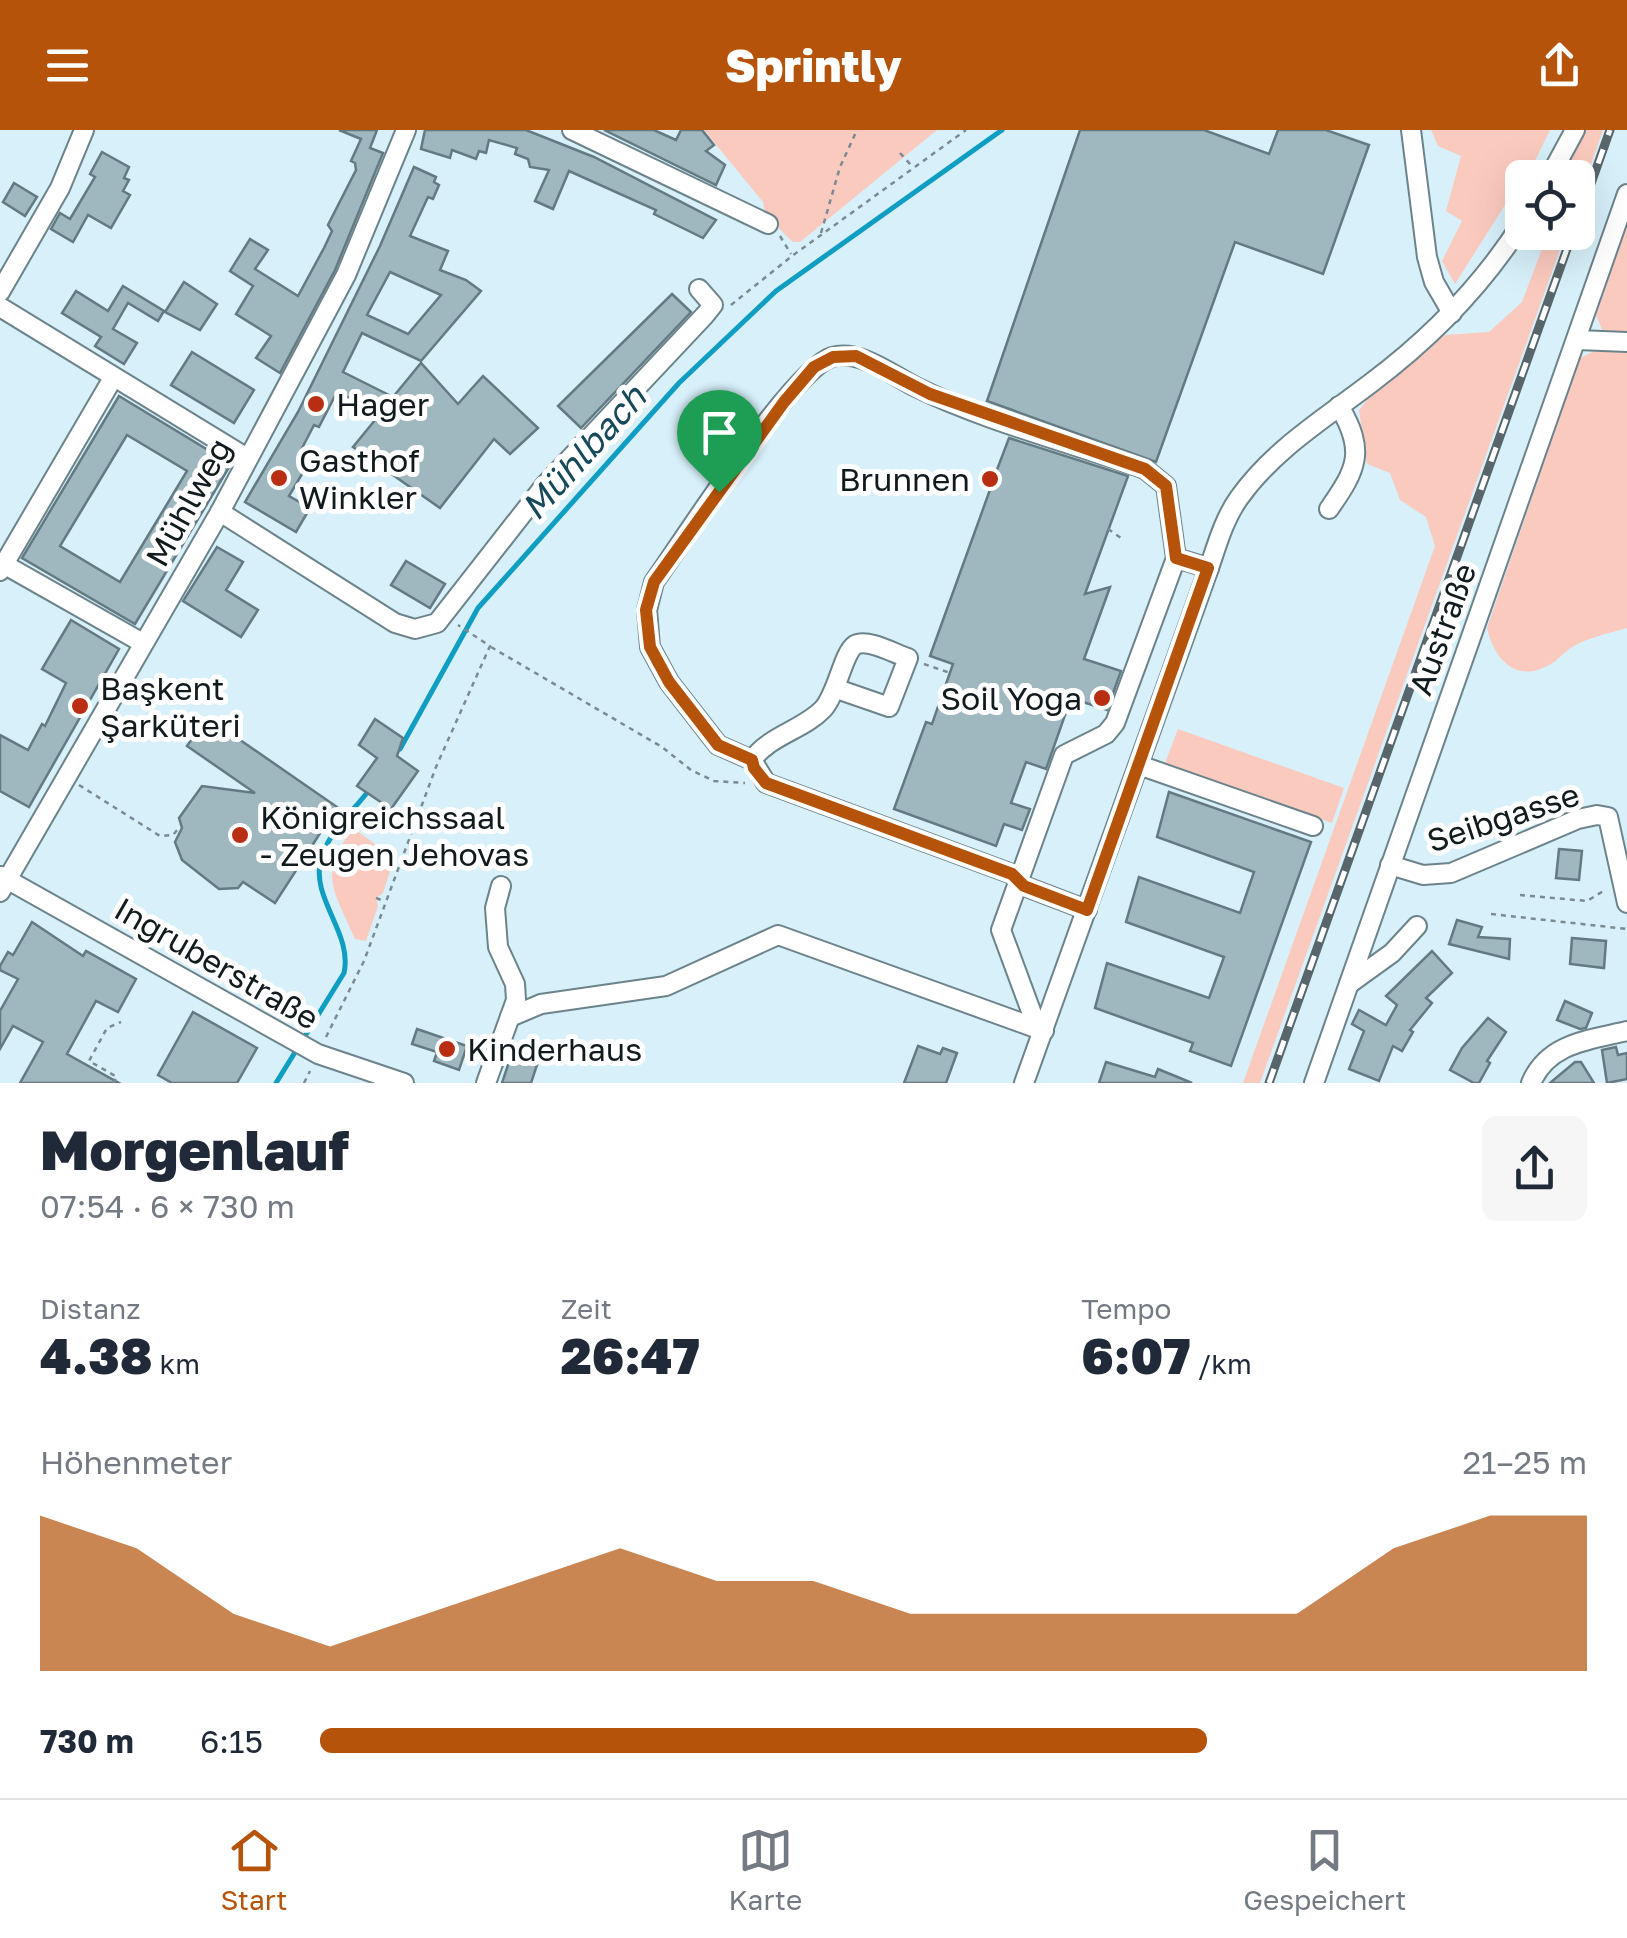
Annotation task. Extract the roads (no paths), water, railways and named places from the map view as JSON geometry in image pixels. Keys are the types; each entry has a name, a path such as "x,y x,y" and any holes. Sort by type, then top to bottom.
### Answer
{"street":[{"path":"0,292 60,188 84,130"},
{"name":"Mühlweg","path":"3,882 220,512 346,275 406,130"},
{"path":"572,130 768,224"},
{"path":"1411,130 1427,257 1434,282 1452,313"},
{"path":"1559,160 1575,130"},
{"name":"Austraße","path":"1314,1083 1627,194"},
{"path":"1024,1083 1208,568 1237,500 1292,440 1452,313 1492,270 1505,250"},
{"path":"220,512 395,624 425,628 444,617 545,485 705,315 712,304 698,289"},
{"path":"0,307 247,458"},
{"path":"1578,340 1627,342"},
{"path":"752,760 718,745 702,728 650,647 646,610 654,582 784,402 814,367 833,357 856,356 930,394 1145,469 1166,486 1176,558 1115,723 1106,734 1064,755 1001,930 1041,1031"},
{"path":"113,378 2,565 141,642"},
{"path":"1329,509 1354,473 1356,446 1339,406"},
{"path":"1176,558 1208,568"},
{"path":"752,760 761,748 822,710 857,644 865,642 908,658 889,707 836,690"},
{"path":"752,760 766,783 1012,874 1024,886 1087,910"},
{"path":"1139,764 1313,826"},
{"name":"Seibgasse","path":"1390,865 1423,875 1451,873 1578,819 1618,815 1627,902"},
{"name":"Ingruberstraße","path":"3,882 315,1052 404,1083"},
{"path":"486,1083 516,1000 515,984 498,947 495,908 500,886"},
{"path":"1348,984 1392,953 1417,926"},
{"path":"510,1017 541,1004 666,986 778,935 1041,1031"},
{"path":"1531,1083 1544,1062 1568,1045 1627,1031"}],"waterway":[{"name":"Mühlbach","path":"400,749 478,608 679,383 776,291 1002,130"},
{"name":"Mühlbach","path":"276,1083 344,973 343,944 319,873 328,841 366,794"}],"railway":[{"path":"1595,172 1610,130"},
{"path":"1269,1083 1567,250"}],"place":[{"name":"Hager","path":"316,404"},
{"name":"Gasthof Winkler","path":"279,478"},
{"name":"Brunnen","path":"990,479"},
{"name":"Soil Yoga","path":"1102,698"},
{"name":"Başkent Şarküteri","path":"80,706"},
{"name":"Königreichssaal - Zeugen Jehovas","path":"240,835"},
{"name":"Kinderhaus","path":"447,1049"}]}
